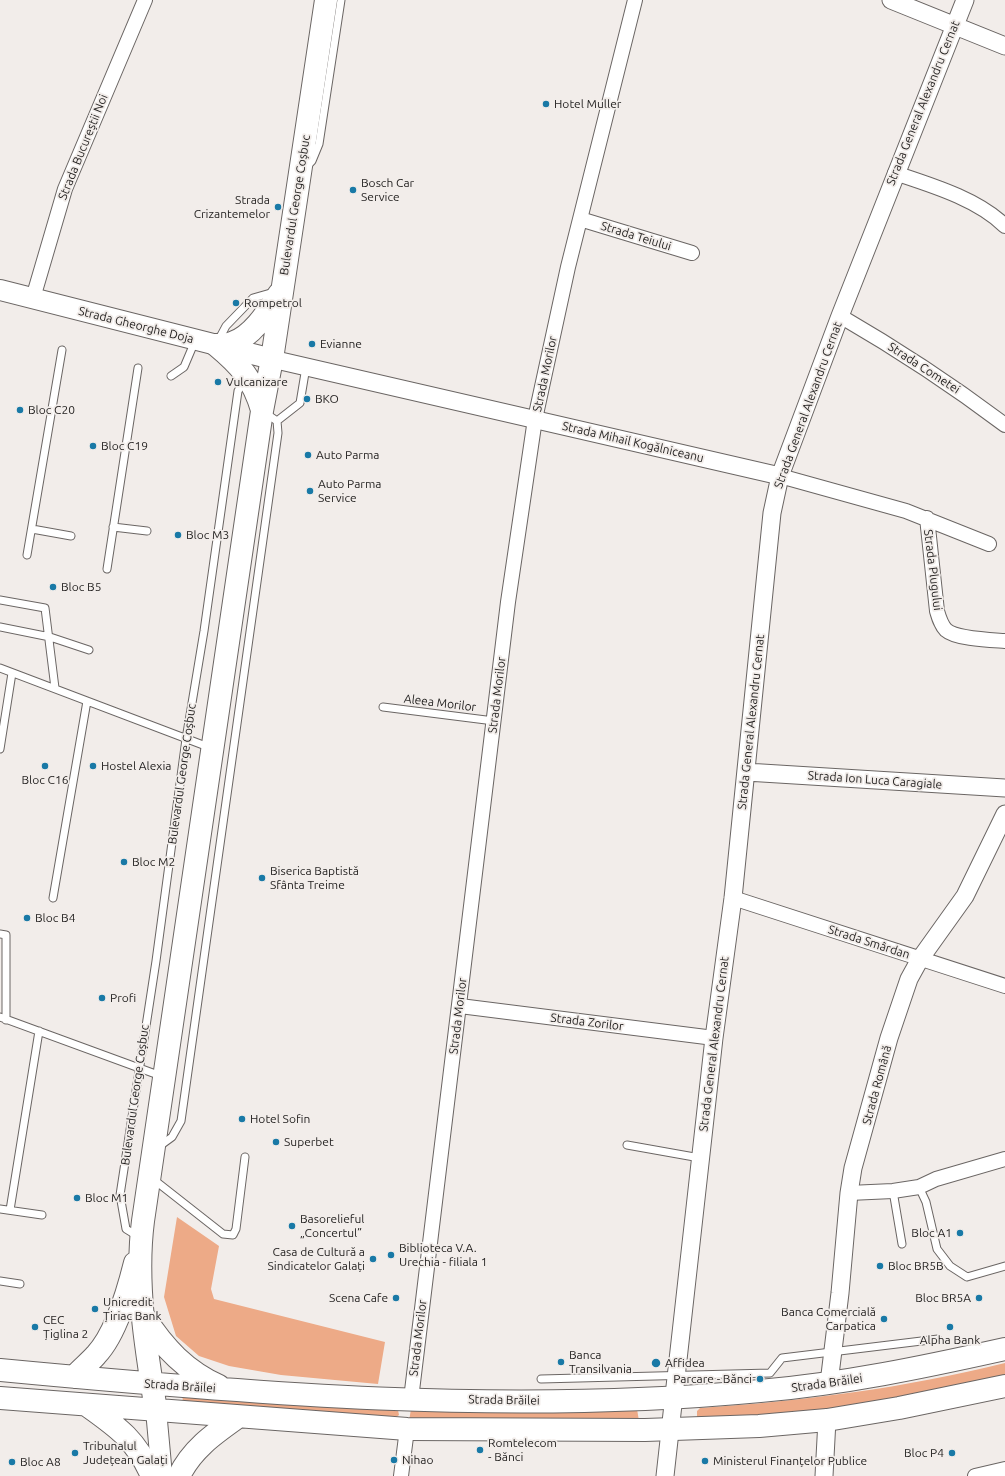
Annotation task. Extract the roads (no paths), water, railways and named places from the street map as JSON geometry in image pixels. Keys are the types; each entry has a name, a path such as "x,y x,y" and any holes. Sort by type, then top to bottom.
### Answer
{"main road":[{"name":"Bulevardul George Coșbuc","path":"156,1410 143,1315 140,1239 211,748 269,416 272,359 326,0"},
{"name":"Strada Gheorghe Doja","path":"0,290 272,359"},
{"path":"206,343 232,343 246,334 270,308 282,290"},
{"path":"206,343 241,367 269,416"},
{"path":"74,1377 97,1355 105,1343 125,1298 140,1239"},
{"path":"143,1315 156,1336 187,1367 218,1385 237,1390"},
{"name":"Strada Brăilei","path":"0,1370 237,1390 411,1399 575,1401 674,1398 760,1392 829,1383 930,1366 1005,1349"},
{"path":"0,1398 88,1406 407,1429 670,1429 759,1426 828,1420 914,1405 1005,1386"},
{"path":"88,1406 121,1430 138,1449 152,1476"},
{"path":"156,1410 162,1476"},
{"path":"179,1476 194,1452 238,1417"}],"street":[{"name":"Strada Bucureștii Noi","path":"33,298 65,189 145,0"},
{"name":"Strada Morilor","path":"411,1399 508,602 535,419 580,219 635,0"},
{"path":"891,0 1005,46"},
{"name":"Strada General Alexandru Cernat","path":"665,1476 714,1038 733,898 772,513 780,476 840,316 895,173 965,0"},
{"path":"895,173 962,198 997,218 1005,226"},
{"name":"Strada Teiului","path":"580,219 692,253"},
{"name":"Strada Cometei","path":"840,316 895,348 946,381 1005,425"},
{"name":"Strada Mihail Kogălniceanu","path":"272,359 780,476 906,511 990,544"},
{"name":"Strada Plugului","path":"926,518 937,611 941,624 947,631 957,635 1005,641"},
{"name":"Strada Ion Luca Caragiale","path":"746,772 1005,788"},
{"name":"Strada Română","path":"829,1383 840,1293 849,1193 854,1168 897,1013 909,979 920,959 965,896 1005,814"},
{"name":"Strada Smârdan","path":"733,898 1005,986"},
{"name":"Strada Zorilor","path":"460,1006 714,1038"},
{"path":"849,1193 893,1191 919,1187 936,1179 1005,1159"},
{"path":"824,1476 828,1420"},
{"path":"401,1476 407,1429"},
{"path":"974,1476 1005,1469"}],"lane":[{"path":"300,173 312,161 319,144 341,0"},
{"path":"171,376 184,367 206,343"},
{"path":"27,555 62,350"},
{"path":"269,416 300,403 306,367"},
{"path":"107,569 138,368"},
{"name":"Bulevardul George Coșbuc","path":"140,1239 126,1229 120,1195 138,1068 156,961 186,739 204,631 238,391 248,377"},
{"name":"Bulevardul George Coșbuc","path":"154,1144 161,1145 172,1137 181,1120 278,433 269,416"},
{"path":"113,527 147,531"},
{"path":"32,529 71,536"},
{"path":"0,600 45,608 50,637 55,688"},
{"path":"0,627 50,637 89,650"},
{"path":"0,668 211,748"},
{"path":"0,749 12,673"},
{"path":"54,898 87,701"},
{"name":"Aleea Morilor","path":"383,707 494,721"},
{"path":"0,934 6,934 3,1018 164,1077"},
{"path":"10,1210 39,1031"},
{"path":"627,1145 700,1158"},
{"path":"149,1177 223,1234 233,1235 236,1229 245,1157"},
{"path":"919,1187 926,1202 937,1248 950,1266 967,1278 1005,1266"},
{"path":"893,1191 902,1244"},
{"path":"0,1209 42,1215"},
{"path":"0,1281 20,1284"},
{"path":"541,1380 770,1373 782,1358 833,1350 938,1339"}],"place":[{"name":"Hotel Muller","path":"546,104"},
{"name":"Bosch Car Service","path":"353,190"},
{"name":"Strada Crizantemelor","path":"278,207"},
{"name":"Rompetrol","path":"236,303"},
{"name":"Evianne","path":"312,344"},
{"name":"Vulcanizare","path":"218,382"},
{"name":"BKO","path":"307,399"},
{"name":"Bloc C20","path":"20,410"},
{"name":"Bloc C19","path":"93,446"},
{"name":"Auto Parma","path":"308,455"},
{"name":"Auto Parma Service","path":"310,491"},
{"name":"Bloc M3","path":"178,535"},
{"name":"Bloc B5","path":"53,587"},
{"name":"Bloc C16","path":"45,766"},
{"name":"Hostel Alexia","path":"93,766"},
{"name":"Bloc M2","path":"124,862"},
{"name":"Biserica Baptistă Sfânta Treime","path":"262,878"},
{"name":"Bloc B4","path":"27,918"},
{"name":"Profi","path":"102,998"},
{"name":"Hotel Sofin","path":"242,1119"},
{"name":"Superbet","path":"276,1142"},
{"name":"Bloc M1","path":"77,1198"},
{"name":"Basorelieful „Concertul”","path":"292,1226"},
{"name":"Bloc A1","path":"960,1233"},
{"name":"Biblioteca V.A. Urechia - filiala 1","path":"391,1255"},
{"name":"Casa de Cultură a Sindicatelor Galați","path":"373,1259"},
{"name":"Bloc BR5B","path":"880,1266"},
{"name":"Scena Cafe","path":"396,1298"},
{"name":"Bloc BR5A","path":"979,1298"},
{"name":"Unicredit Țiriac Bank","path":"95,1309"},
{"name":"Banca Comercială Carpatica","path":"884,1319"},
{"name":"CEC Țiglina 2","path":"35,1327"},
{"name":"Alpha Bank","path":"950,1327"},
{"name":"Banca Transilvania","path":"561,1362"},
{"name":"Affidea","path":"656,1363"},
{"name":"Parcare - Bănci","path":"760,1379"},
{"name":"Romtelecom - Bănci","path":"480,1450"},
{"name":"Tribunalul Județean Galați","path":"75,1453"},
{"name":"Bloc P4","path":"952,1453"},
{"name":"Nihao","path":"394,1460"},
{"name":"Ministerul Finanțelor Publice","path":"705,1461"},
{"name":"Bloc A8","path":"12,1462"}]}
